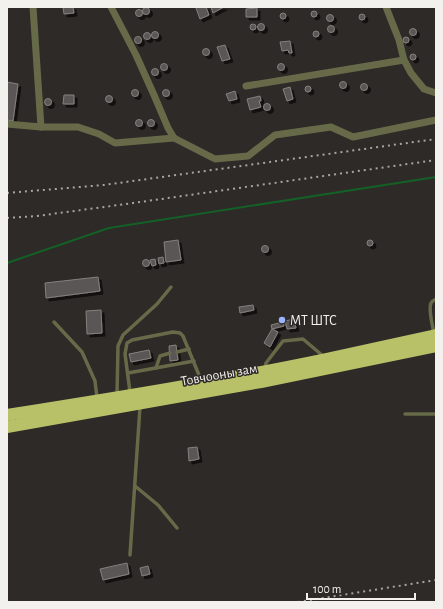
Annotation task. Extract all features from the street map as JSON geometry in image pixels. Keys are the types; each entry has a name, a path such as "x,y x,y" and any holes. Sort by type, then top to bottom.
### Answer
{"highway":[{"name":"Товчооны зам","path":"7,415 130,396 436,338"},
{"name":"Товчооны зам","path":"7,427 140,404 336,367 436,338"}],"street":[{"path":"33,7 41,127"},
{"path":"111,7 136,55 168,128 174,138 215,159 248,156 275,135 331,127 353,137 436,120"},
{"path":"386,7 399,40 404,60 411,73 424,89 436,93"},
{"path":"246,86 404,60"},
{"path":"7,124 41,127 78,127 99,134 115,143 174,138"}],"lane":[{"path":"117,398 118,346 123,335 157,304 172,287"},
{"path":"436,299 430,304 436,338"},
{"path":"54,322 82,352 96,381 97,401"},
{"path":"130,396 125,349 127,343 132,340 176,332 183,336 202,383"},
{"path":"264,371 266,363 283,341 303,339 326,359"},
{"path":"177,352 189,349"},
{"path":"156,368 160,356 170,353"},
{"path":"128,373 194,361"},
{"path":"130,555 140,404"},
{"path":"405,414 436,414"},
{"path":"135,486 158,505 177,528"}],"building":[{"path":"63,7 73,7 74,13 64,14"},
{"path":"146,7 150,11 146,15 142,11"},
{"path":"206,7 209,15 200,19 196,8"},
{"path":"211,7 224,7 213,13"},
{"path":"257,8 257,17 246,17 246,9"},
{"path":"139,9 142,10 142,16 139,17 136,16 135,13 136,10"},
{"path":"314,11 317,14 314,17 311,14"},
{"path":"283,13 286,16 283,19 280,16"},
{"path":"362,14 365,17 362,20 359,17"},
{"path":"330,15 333,18 330,21 327,18"},
{"path":"261,23 265,27 261,31 257,27"},
{"path":"253,24 256,27 253,30 250,27"},
{"path":"331,26 334,29 331,32 328,29"},
{"path":"413,29 416,32 413,35 410,32"},
{"path":"155,31 158,32 158,38 155,39 152,38 151,35 152,32"},
{"path":"316,31 319,34 316,37 313,34"},
{"path":"147,32 151,36 147,40 143,36"},
{"path":"138,36 142,40 138,44 134,40"},
{"path":"406,37 409,40 406,43 403,40"},
{"path":"290,41 292,53 289,53 288,50 282,51 280,42"},
{"path":"225,45 230,59 222,61 217,47"},
{"path":"206,49 209,52 206,55 203,52"},
{"path":"413,54 416,57 413,60 410,57"},
{"path":"164,63 168,67 164,71 160,67"},
{"path":"281,63 284,64 284,70 281,71 278,70 277,67 278,64"},
{"path":"155,69 158,72 155,75 152,72"},
{"path":"7,82 18,84 13,121 7,120"},
{"path":"343,82 346,85 343,88 340,85"},
{"path":"364,84 367,87 364,90 361,87"},
{"path":"308,86 311,89 308,92 305,89"},
{"path":"290,87 293,99 287,101 283,89"},
{"path":"135,89 139,93 135,97 131,93"},
{"path":"166,89 169,90 169,96 166,97 163,96 162,93 163,90"},
{"path":"235,91 237,99 229,101 226,94"},
{"path":"64,95 74,95 74,104 63,104"},
{"path":"109,95 113,99 109,103 105,99"},
{"path":"260,96 261,101 259,101 261,107 250,110 247,99"},
{"path":"48,98 52,102 48,106 44,102"},
{"path":"267,103 271,107 267,111 263,107"},
{"path":"139,119 143,123 139,127 135,123"},
{"path":"151,119 154,120 154,126 151,127 148,126 147,123 148,120"},
{"path":"178,240 181,260 166,262 164,242"},
{"path":"370,240 373,243 370,246 367,243"},
{"path":"265,245 268,246 268,252 265,253 262,252 261,249 262,246"},
{"path":"163,257 164,263 159,264 158,258"},
{"path":"155,259 156,265 152,266 150,260"},
{"path":"146,260 149,263 146,266 143,263"},
{"path":"98,277 100,291 46,298 45,283"},
{"path":"253,305 254,310 240,313 239,307"},
{"path":"101,310 102,333 87,334 86,311"},
{"path":"294,319 296,328 287,329 285,321"},
{"path":"283,322 284,326 272,329 271,325"},
{"path":"272,329 278,332 270,347 264,343"},
{"path":"176,345 178,360 170,361 169,346"},
{"path":"149,350 151,358 131,362 129,354"},
{"path":"197,447 199,459 189,461 188,448"},
{"path":"127,563 129,574 103,580 100,569"},
{"path":"148,566 150,574 142,576 140,568"}],"waterway":[{"path":"7,263 109,228 436,177"}],"railway":[{"path":"7,193 104,185 436,139"},
{"path":"7,218 37,216 126,204 436,160"},
{"path":"298,602 436,580"}],"place":[{"name":"MT ШТС","path":"282,320"}]}
